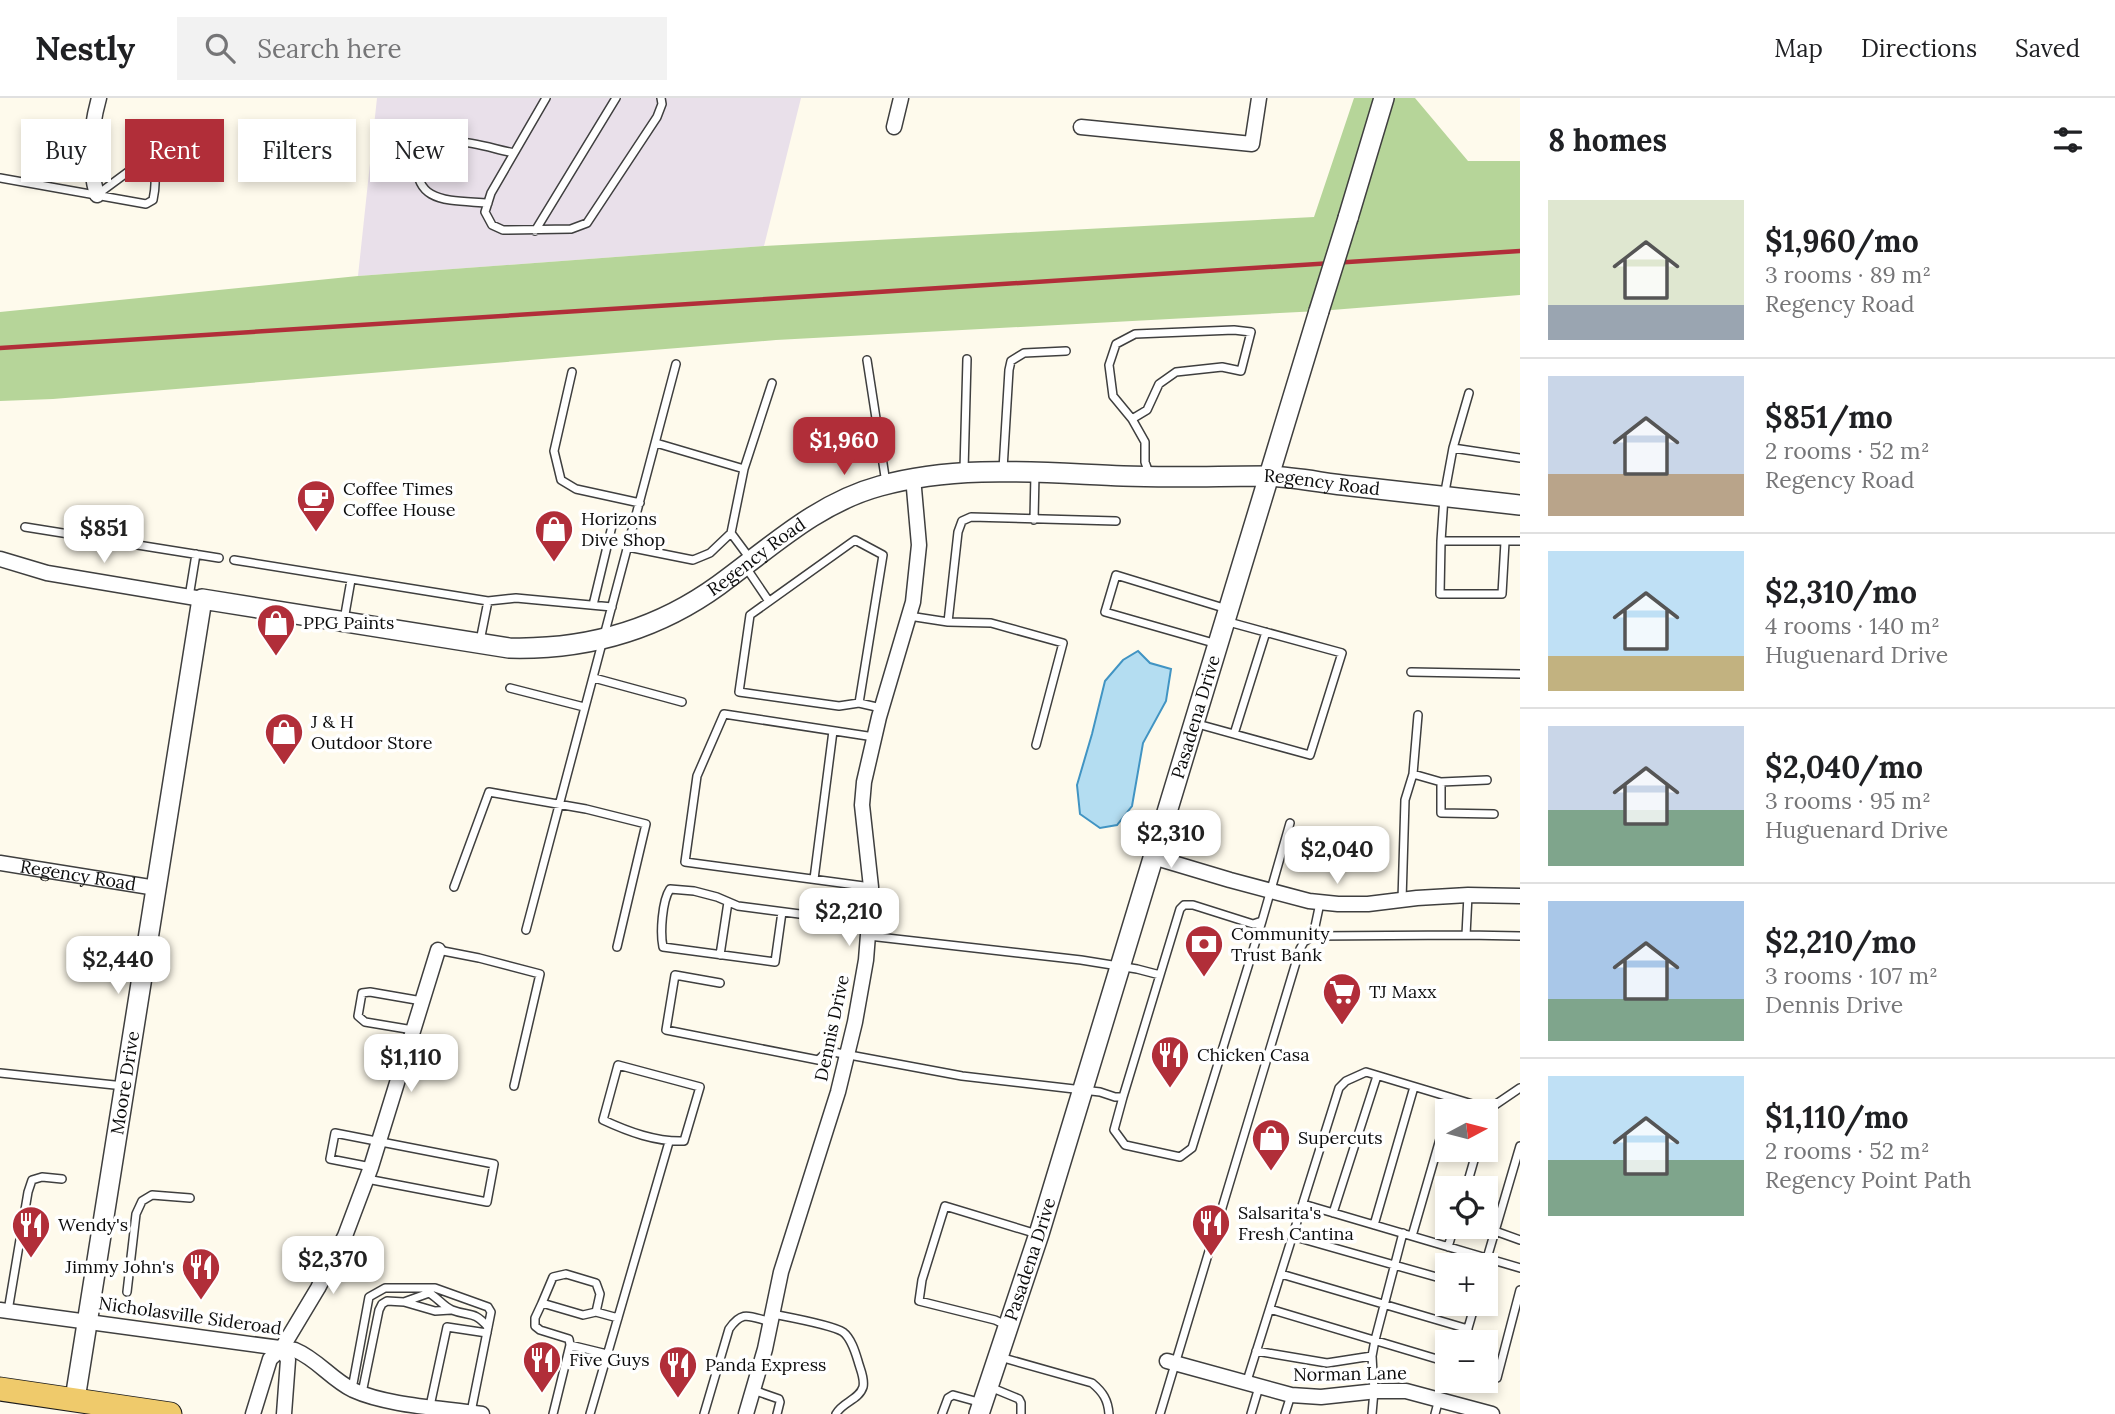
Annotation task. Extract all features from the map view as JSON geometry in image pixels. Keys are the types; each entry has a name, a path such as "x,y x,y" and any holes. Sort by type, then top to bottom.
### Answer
{"main road":[{"path":"0,1389 74,1404 170,1414"}],"street":[{"path":"97,195 93,180 91,144 99,98"},
{"path":"894,127 901,98"},
{"path":"1081,127 1252,144 1259,98"},
{"name":"Pasadena Drive","path":"984,1401 1039,1234 1384,98"},
{"name":"Regency Road","path":"0,559 47,573 343,622 529,649 603,640 674,613 716,587 817,513 845,498 914,477 964,473 1151,477 1268,476 1520,506"},
{"name":"Dennis Drive","path":"746,1414 772,1318 781,1272 848,1054 866,960 871,887 862,805 864,782 874,737 909,616 918,559 914,477"},
{"name":"Moore Drive","path":"74,1404 156,887 195,598"},
{"path":"1153,857 1320,902 1368,904 1468,895 1520,896"},
{"name":"Regency Road","path":"0,863 156,887"},
{"path":"253,1414 270,1359 282,1348 345,1236 368,1173 438,950"},
{"name":"Nicholasville Sideroad","path":"4,1310 295,1350 313,1359 326,1373 357,1391 395,1401 475,1413"},
{"path":"282,1348 288,1360 284,1414"},
{"name":"Norman Lane","path":"1171,1362 1291,1395 1321,1397 1374,1391 1406,1391 1492,1414"}],"lane":[{"path":"546,98 491,193 485,212 492,225 503,230 571,229 587,223 657,117 662,98"},
{"path":"535,231 616,98"},
{"path":"488,203 441,199 428,194 420,183 416,167 418,153 429,145 453,141 514,153"},
{"path":"0,178 97,195 150,203 155,190 154,170 149,161 144,159 97,195"},
{"path":"1132,419 1147,410 1159,384 1175,372 1222,368 1241,371 1251,332 1234,330 1135,334 1116,344 1109,365 1113,396 1132,419 1145,442 1145,463 1151,477"},
{"path":"1003,473 1009,370 1012,361 1024,353 1066,351"},
{"path":"964,473 967,359"},
{"path":"867,360 886,484"},
{"path":"526,930 677,364"},
{"path":"572,372 554,451 561,480 576,489 639,503"},
{"path":"628,547 693,560 710,553 731,533 744,469 772,383"},
{"path":"1469,393 1453,448 1444,497 1440,594 1502,594 1505,542"},
{"path":"656,443 744,469"},
{"path":"1453,448 1520,458"},
{"path":"1034,520 1035,474"},
{"path":"948,622 958,532 962,521 971,517 1116,521"},
{"path":"593,605 612,526"},
{"path":"25,527 219,558"},
{"path":"731,533 768,600"},
{"path":"859,703 883,555 855,540 750,615 739,692 839,706 859,703 882,709"},
{"path":"1441,541 1520,541"},
{"path":"195,598 196,554"},
{"path":"234,560 488,601 516,598 612,607"},
{"path":"1193,723 1310,755 1342,653 1266,632 1116,575 1105,612 1217,644"},
{"path":"343,622 351,580"},
{"path":"479,643 488,601"},
{"path":"909,616 948,622 990,623 1063,643 1036,746"},
{"path":"1234,734 1266,632"},
{"path":"1411,672 1520,674"},
{"path":"594,678 682,702"},
{"path":"510,688 584,707"},
{"path":"871,887 685,862 697,776 724,714 874,737"},
{"path":"1402,900 1405,800 1413,774 1418,716"},
{"path":"814,879 833,731"},
{"path":"1413,774 1441,782 1488,780"},
{"path":"1441,782 1441,813 1494,814"},
{"path":"454,887 489,792 559,804 646,824 617,947"},
{"path":"1262,921 1253,924 1193,905 1184,905 1180,909 1114,1130 1125,1145 1180,1157 1192,1148 1272,891 1290,823"},
{"path":"782,912 775,962 663,947 661,939 665,898 670,889 694,891 738,906 782,912 868,929 1081,960 1160,975"},
{"path":"1466,935 1468,895"},
{"path":"720,955 728,902"},
{"path":"1312,936 1320,902"},
{"path":"1160,1414 1171,1362 1304,942 1312,936 1520,936"},
{"path":"438,950 540,974 514,1086"},
{"path":"720,983 675,975 666,1030 818,1060 828,1051 962,1076 1123,1097"},
{"path":"413,1030 365,1022 358,1016 362,993 422,1001"},
{"path":"618,1065 700,1087 684,1141 669,1142 627,1131 603,1120 618,1065"},
{"path":"1251,1414 1256,1352 1339,1088 1346,1081 1366,1072 1455,1099"},
{"path":"0,1073 124,1086"},
{"path":"1333,1213 1377,1076"},
{"path":"1374,1225 1414,1087"},
{"path":"1498,1104 1520,1088"},
{"path":"335,1133 494,1164 487,1202 368,1173 330,1159 335,1133"},
{"path":"590,1414 669,1142"},
{"path":"1498,1221 1520,1146"},
{"path":"1372,1414 1374,1340 1395,1265 1408,1235 1435,1153"},
{"path":"4,1310 32,1180 41,1177 62,1179"},
{"path":"127,1292 136,1213 142,1201 152,1195 190,1198"},
{"path":"1303,1204 1463,1253"},
{"path":"1010,1327 995,1320 919,1301 922,1280 945,1206 1039,1234"},
{"path":"1498,1232 1520,1240"},
{"path":"1292,1236 1435,1277"},
{"path":"1448,1247 1450,1239"},
{"path":"1498,1264 1520,1268"},
{"path":"553,1414 570,1345 569,1339 540,1330 535,1326 535,1318 553,1277 566,1274 596,1283 600,1294 596,1312"},
{"path":"1280,1274 1468,1329 1472,1316"},
{"path":"357,1391 369,1297 386,1288 435,1288 488,1307 491,1312 475,1413"},
{"path":"1498,1374 1520,1290"},
{"path":"404,1302 429,1293 451,1310"},
{"path":"357,1391 379,1310 387,1301 404,1302 435,1311 451,1310 472,1314 480,1318 488,1330"},
{"path":"542,1303 583,1315 596,1312 618,1318"},
{"path":"1270,1309 1435,1358"},
{"path":"704,1414 729,1329 736,1319 744,1315 839,1330 848,1338 863,1377 863,1386 859,1395 839,1408 836,1414"},
{"path":"430,1406 447,1327 488,1330"},
{"path":"570,1345 607,1354"},
{"path":"1256,1352 1327,1363 1373,1356"},
{"path":"1000,1357 1092,1383 1107,1401 1109,1414"},
{"path":"753,1390 779,1399 777,1414"},
{"path":"942,1414 948,1398 953,1395 984,1401 1019,1399 1021,1414"},
{"path":"1285,1414 1291,1395"},
{"path":"1435,1414 1439,1399"}],"shaded area":[{"path":"377,98 801,98 764,246 358,276 370,164 370,182 468,182 468,119 375,119"}],"green space":[{"path":"1354,98 1415,98 1468,161 1520,161 1520,295 1319,311 776,340 53,399 0,401 0,312 358,276 764,246 1314,217"}],"water":[{"path":"1138,651 1150,663 1171,669 1166,701 1143,743 1132,806 1117,825 1100,828 1080,814 1077,785 1105,681 1123,660"}],"railway":[{"path":"0,348 1520,251"}],"place":[{"name":"Coffee Times Coffee House","path":"316,533"},
{"name":"Horizons Dive Shop","path":"554,563"},
{"name":"PPG Paints","path":"276,657"},
{"name":"J & H Outdoor Store","path":"284,766"},
{"name":"Community Trust Bank","path":"1204,978"},
{"name":"TJ Maxx","path":"1342,1026"},
{"name":"Chicken Casa","path":"1170,1089"},
{"name":"Supercuts","path":"1271,1172"},
{"name":"Salsarita's Fresh Cantina","path":"1211,1257"},
{"name":"Wendy's","path":"31,1259"},
{"name":"Jimmy John's","path":"201,1301"},
{"name":"Five Guys","path":"542,1394"},
{"name":"Panda Express","path":"678,1399"}]}
